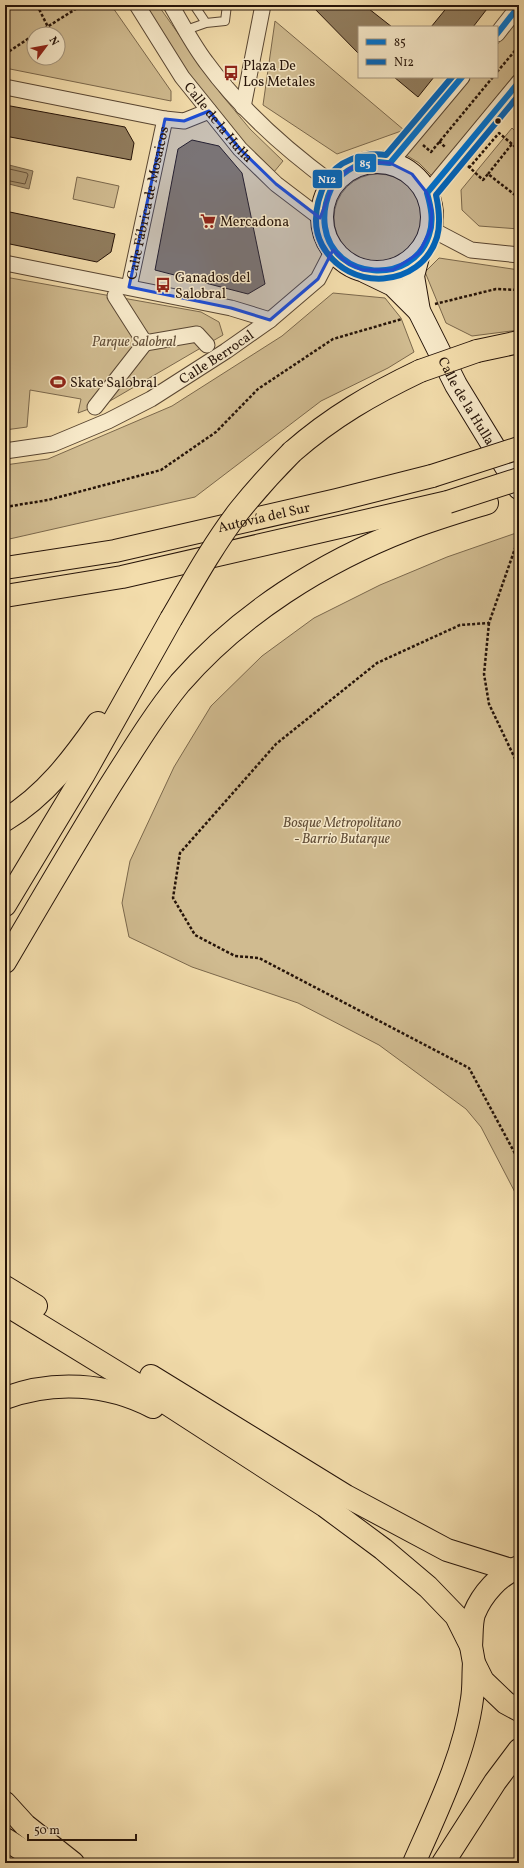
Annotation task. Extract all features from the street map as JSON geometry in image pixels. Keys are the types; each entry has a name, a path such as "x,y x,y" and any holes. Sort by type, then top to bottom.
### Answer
{"highway":[{"path":"5,905 84,774 207,558 239,512 264,481 292,452 317,430 341,413 373,394 420,371 477,351 519,342"},
{"name":"Autovía del Sur","path":"5,568 115,551 337,500 432,476 519,448"},
{"name":"Autovía del Sur","path":"5,596 122,577 448,509 519,479"},
{"path":"5,962 69,852 146,729 180,683 207,655 262,609 326,567 448,509 487,503 519,488"},
{"path":"5,820 36,798 64,770 103,714 135,663 167,626"},
{"path":"5,1287 346,1496 447,1550 515,1569"},
{"path":"5,1304 152,1394 227,1444 325,1506 383,1548 428,1587 456,1616 483,1681 506,1703 519,1710"},
{"path":"5,1398 33,1389 54,1386 87,1386 114,1392 142,1401 227,1444"},
{"path":"414,1863 439,1806 463,1739 472,1700 474,1615 487,1590 515,1569"},
{"path":"443,1863 495,1782 519,1750"},
{"path":"5,1803 25,1825 73,1863"},
{"path":"5,1839 43,1863"}],"street":[{"name":"Calle de la Hulla","path":"137,5 182,77 240,149 269,178 322,220"},
{"name":"Calle de la Hulla","path":"171,5 205,61 243,107 298,158 333,184"},
{"path":"243,107 263,5"},
{"path":"498,33 519,6"},
{"path":"390,163 461,78"},
{"path":"427,193 519,82"},
{"path":"5,87 165,119 184,121 209,111"},
{"name":"Calle Fábrica de Mosaicos","path":"129,287 165,119"},
{"path":"362,270 377,272 393,270 407,263 419,253 426,242 431,229 432,210 427,193 412,174 390,163 369,162 349,169 333,184 325,201 322,220 324,230 333,250 346,262 362,270 393,285 419,311"},
{"path":"431,229 470,250 519,255"},
{"name":"Calle Berrocal","path":"5,451 53,444 108,421 157,395 226,351 270,320 318,279 333,250"},
{"path":"419,253 413,276 419,311"},
{"path":"5,263 231,308 270,320"},
{"path":"115,296 145,343"},
{"name":"Calle de la Hulla","path":"419,311 456,385 519,488"},
{"path":"95,407 145,343 197,334 207,345"}],"lane":[{"path":"194,5 206,23"},
{"path":"186,30 206,23 225,21 227,5"}],"path":[{"path":"37,5 48,26"},
{"path":"50,26 82,5"},
{"path":"5,54 26,41"},
{"path":"498,71 519,46"},
{"path":"422,144 431,152 492,78"},
{"path":"469,168 499,133 519,150"},
{"path":"439,141 448,150"},
{"path":"464,163 483,180 512,144"},
{"path":"488,174 519,198"},
{"path":"5,507 48,500 161,470 216,432 258,389 333,339 419,311 496,289 519,290"},
{"path":"519,537 489,623 484,674 489,704 519,767"},
{"path":"489,623 460,625 377,663 276,744 180,853 174,898 195,935 234,956 259,958 469,1068 519,1161"}],"highlighted area":[{"path":"209,111 240,149 276,184 320,218 333,184 349,169 369,162 390,163 412,174 427,193 432,211 431,229 419,253 393,270 362,270 346,262 333,250 318,279 270,320 231,308 129,287 165,119 184,121"}],"green space":[{"path":"5,5 111,5 171,91 171,101 5,68"},
{"path":"144,5 158,5 221,94 250,129 283,161 269,178 190,78"},
{"path":"519,18 519,69 432,176 419,163 406,155 469,78 498,78 498,44"},
{"path":"275,21 404,130 337,154 263,105"},
{"path":"512,128 519,135 519,229 479,226 462,210 461,190"},
{"path":"378,174 395,177 403,181 415,193 419,201 422,218 419,235 415,243 403,255 395,259 378,262 361,259 353,255 341,243 337,235 334,218 337,201 341,193 353,181 361,177"},
{"path":"77,177 119,186 114,208 73,199"},
{"path":"439,258 519,270 519,330 472,336 446,323 425,272"},
{"name":"Parque Salobral","path":"5,277 201,312 219,322 223,335 110,401 78,413 81,399 30,390 27,427 5,430"},
{"path":"333,293 385,298 401,318 414,352 388,368 321,401 195,497 5,540 5,465 48,459 172,406 282,336"},
{"name":"Bosque Metropolitano - Barrio Butarque","path":"519,532 519,1200 481,1127 466,1109 379,1045 298,1003 192,967 129,937 122,903 130,861 174,767 211,706 262,656 314,618 380,585 447,557"}],"water":[{"path":"5,164 33,171 29,189 5,183"}],"building":[{"path":"311,5 364,5 391,26 358,26 358,53"},
{"path":"449,5 490,5 474,26 432,26"},
{"path":"395,78 433,78 418,97"},
{"path":"5,105 125,127 134,143 131,160 5,136"},
{"name":"Mercadona","path":"192,140 219,146 242,173 265,284 248,294 155,270 178,149"},
{"path":"5,211 115,234 111,252 97,262 5,243"}],"transit line":[{"name":"85","path":"498,33 519,6"},
{"name":"N12","path":"451,78 386,155 378,154 360,156 352,159 337,168 326,181 317,205 316,221 319,237 322,245 334,261 349,271 366,277 383,278 400,275 416,267 429,254 437,237 439,226 439,211 436,195 519,95"},
{"name":"85","path":"461,78 390,163 374,162 353,167 334,184 326,203 324,222 331,245 342,258 357,267 374,270 391,269 407,263 420,252 431,230 431,209 427,193 519,82"}],"place":[{"name":"Plaza De Los Metales","path":"231,73"},
{"name":"Mercadona","path":"208,221"},
{"name":"Ganados del Salobral","path":"163,285"},
{"name":"Skate Salobral","path":"58,382"}]}
